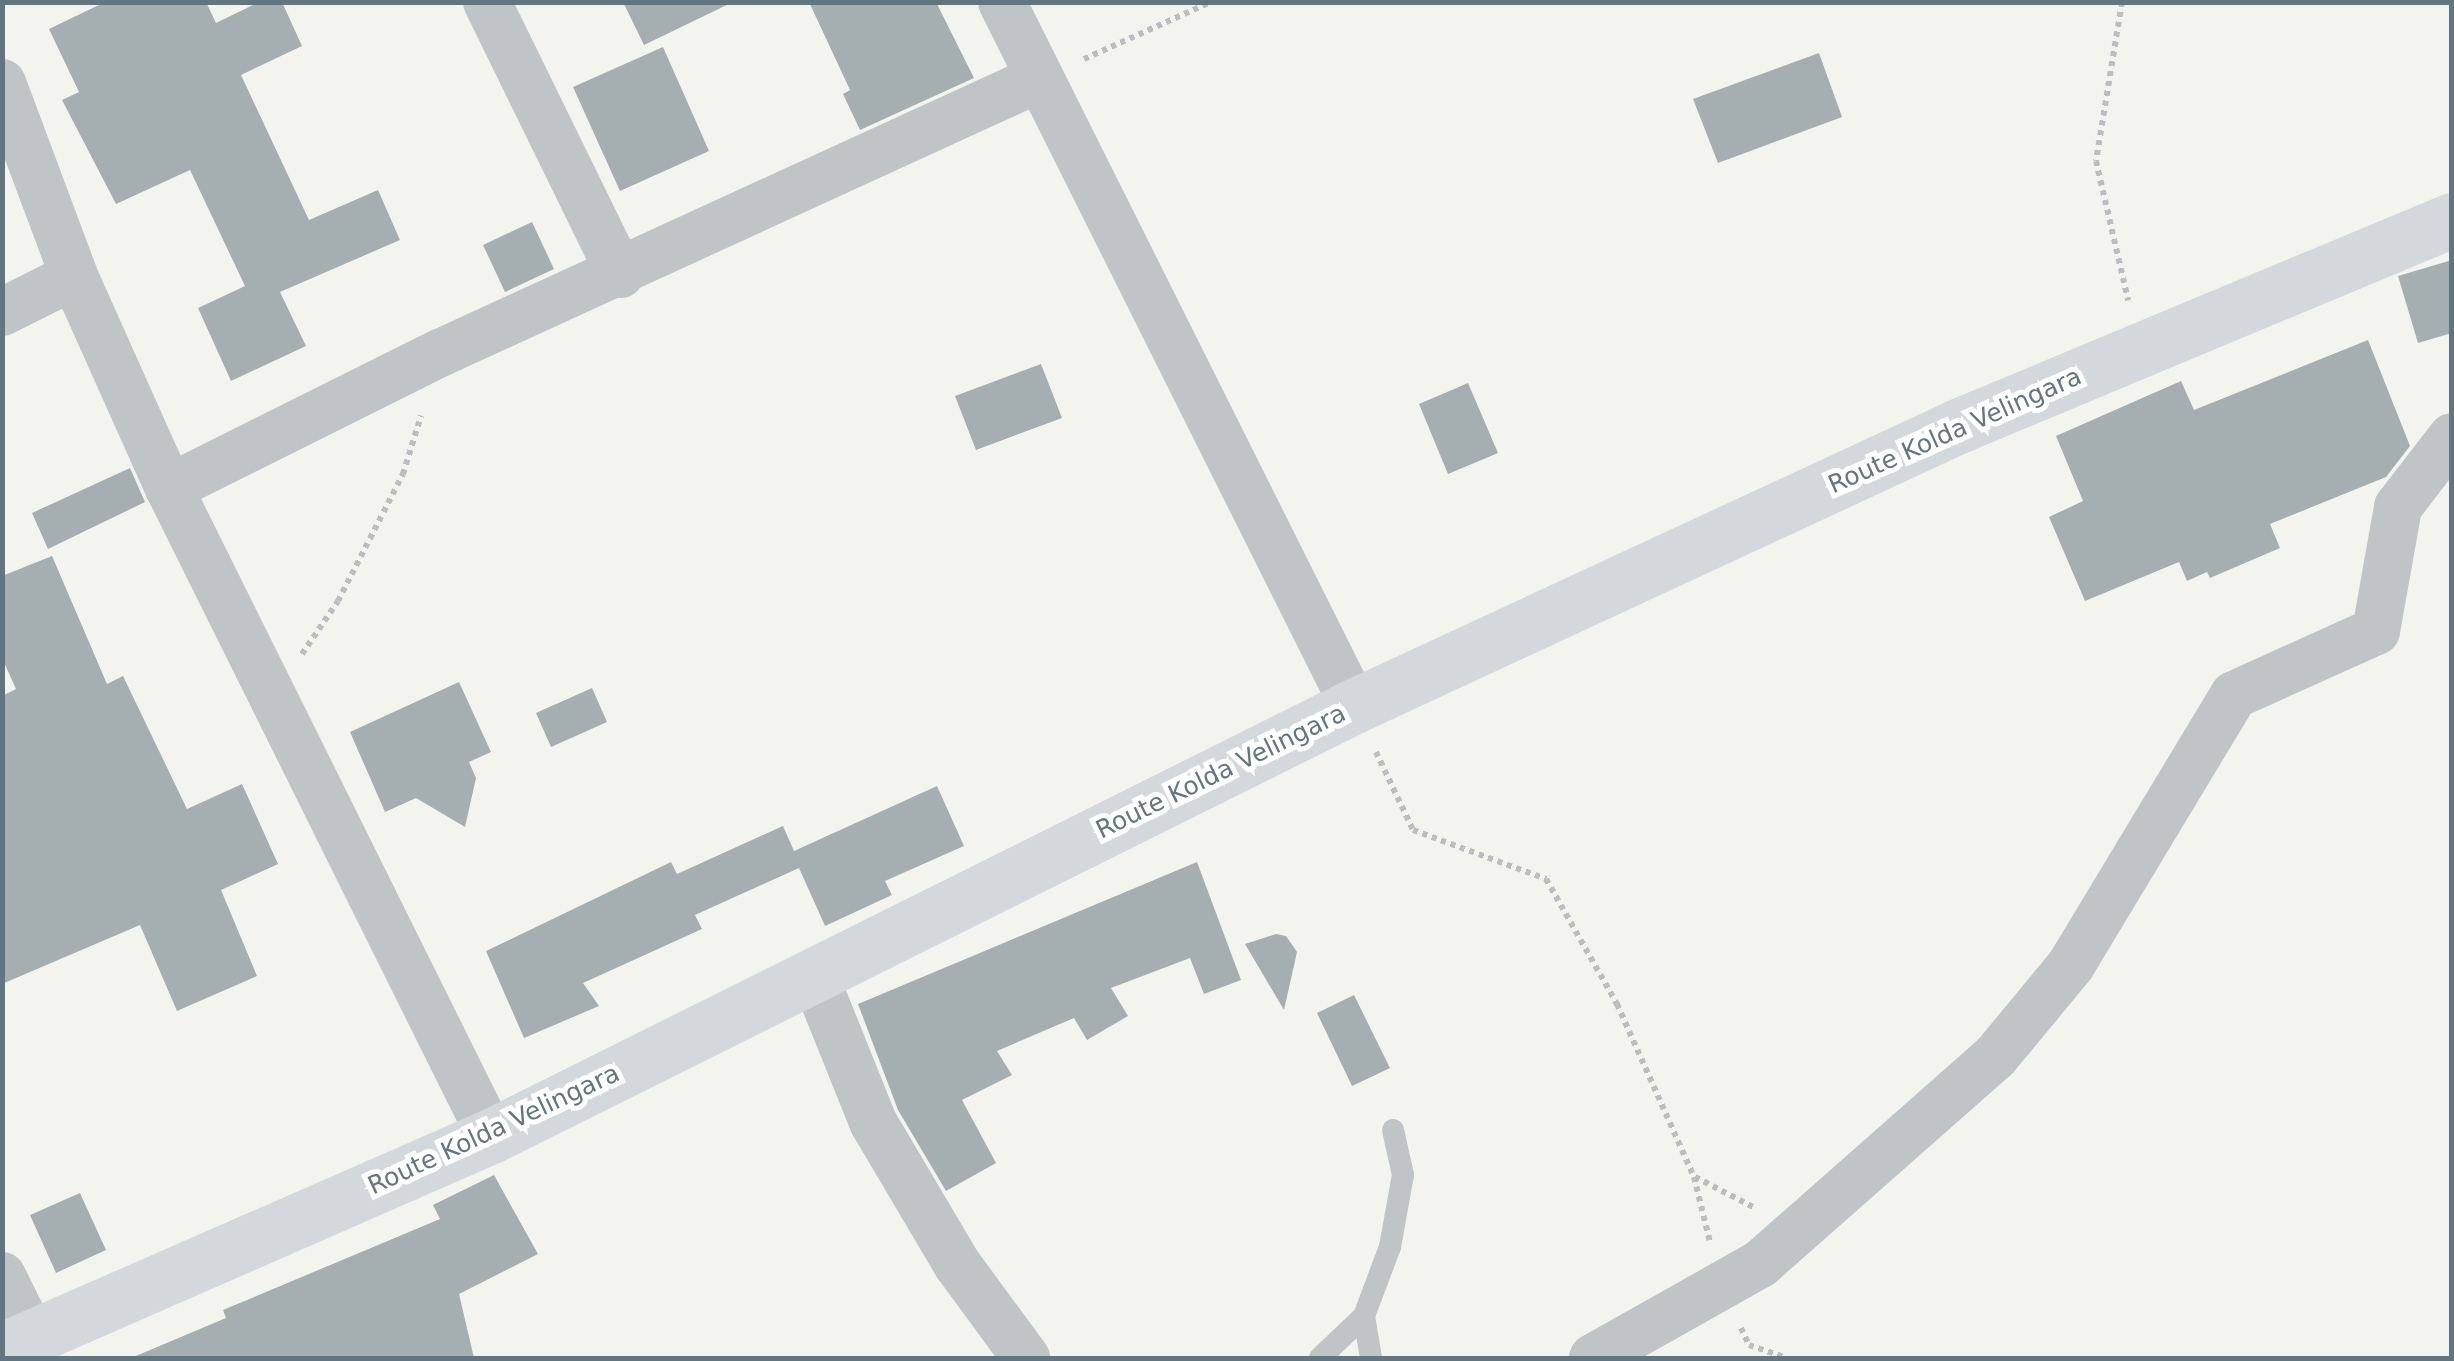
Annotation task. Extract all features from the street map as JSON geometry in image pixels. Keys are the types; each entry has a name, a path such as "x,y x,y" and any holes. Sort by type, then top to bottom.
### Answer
{"main road":[{"name":"Route Kolda Velingara","path":"18,1344 491,1136 1354,706 1958,426 2452,220"}],"street":[{"path":"487,2 620,274"},
{"path":"1002,2 1354,706"},
{"path":"168,488 440,353 620,274 1038,79"},
{"path":"2,82 74,276 168,488 270,702 491,1136"},
{"path":"2,312 74,276"},
{"path":"1593,1358 1760,1264 1996,1057 2071,966 2234,695 2376,631 2398,507 2452,438"},
{"path":"814,975 873,1122 957,1264 1026,1358"},
{"path":"2,1276 18,1344"}],"lane":[{"path":"1320,1358 1364,1316 1390,1247 1403,1174 1393,1130"},
{"path":"1364,1316 1370,1358"}],"path":[{"path":"1038,79 1211,2"},
{"path":"2122,2 2096,162 2140,350"},
{"path":"270,702 338,601 403,474 440,353"},
{"path":"1354,706 1413,830 1546,879 1617,1004 1694,1177 1720,1286 1749,1345 1787,1358"},
{"path":"1694,1177 1745,1200 1791,1237"}],"building":[{"path":"105,2 206,2 216,23 259,2 282,2 302,46 241,75 309,220 378,190 400,240 280,292 306,346 231,381 198,308 245,286 190,170 116,204 62,100 79,92 49,29"},
{"path":"623,2 733,2 644,45"},
{"path":"809,2 936,2 974,78 860,130 843,94 850,90"},
{"path":"663,47 709,151 620,191 573,87"},
{"path":"1819,53 1842,117 1718,163 1693,99"},
{"path":"532,222 554,269 505,292 483,245"},
{"path":"2452,260 2452,333 2418,343 2398,276"},
{"path":"2368,340 2410,446 2386,477 2270,524 2280,548 2210,578 2207,572 2187,581 2179,562 2085,601 2049,517 2083,501 2056,436 2181,381 2194,410"},
{"path":"1041,364 1062,418 976,450 955,396"},
{"path":"1468,383 1498,453 1448,474 1419,404"},
{"path":"130,468 145,502 48,549 32,513"},
{"path":"52,556 107,684 123,676 187,809 242,784 278,864 221,890 257,976 177,1011 140,925 2,984 2,696 16,689 2,658 2,576"},
{"path":"459,682 491,752 469,762 476,778 465,827 416,798 385,812 350,732"},
{"path":"592,688 607,722 551,747 536,713"},
{"path":"937,786 964,846 885,881 892,895 825,926 799,868 695,915 702,929 583,983 599,1006 524,1038 486,951 671,862 677,874 783,826 794,851"},
{"path":"1197,862 1241,980 1204,994 1190,958 1111,988 1128,1016 1087,1040 1074,1018 997,1051 1012,1075 962,1100 996,1163 946,1191 898,1110 858,1004"},
{"path":"1276,934 1286,936 1297,952 1284,1010 1245,944"},
{"path":"1354,995 1390,1068 1352,1086 1317,1013"},
{"path":"494,1175 538,1254 459,1294 474,1358 131,1358 226,1318 223,1310 440,1219 433,1205"},
{"path":"80,1193 106,1250 56,1273 30,1215"}]}
